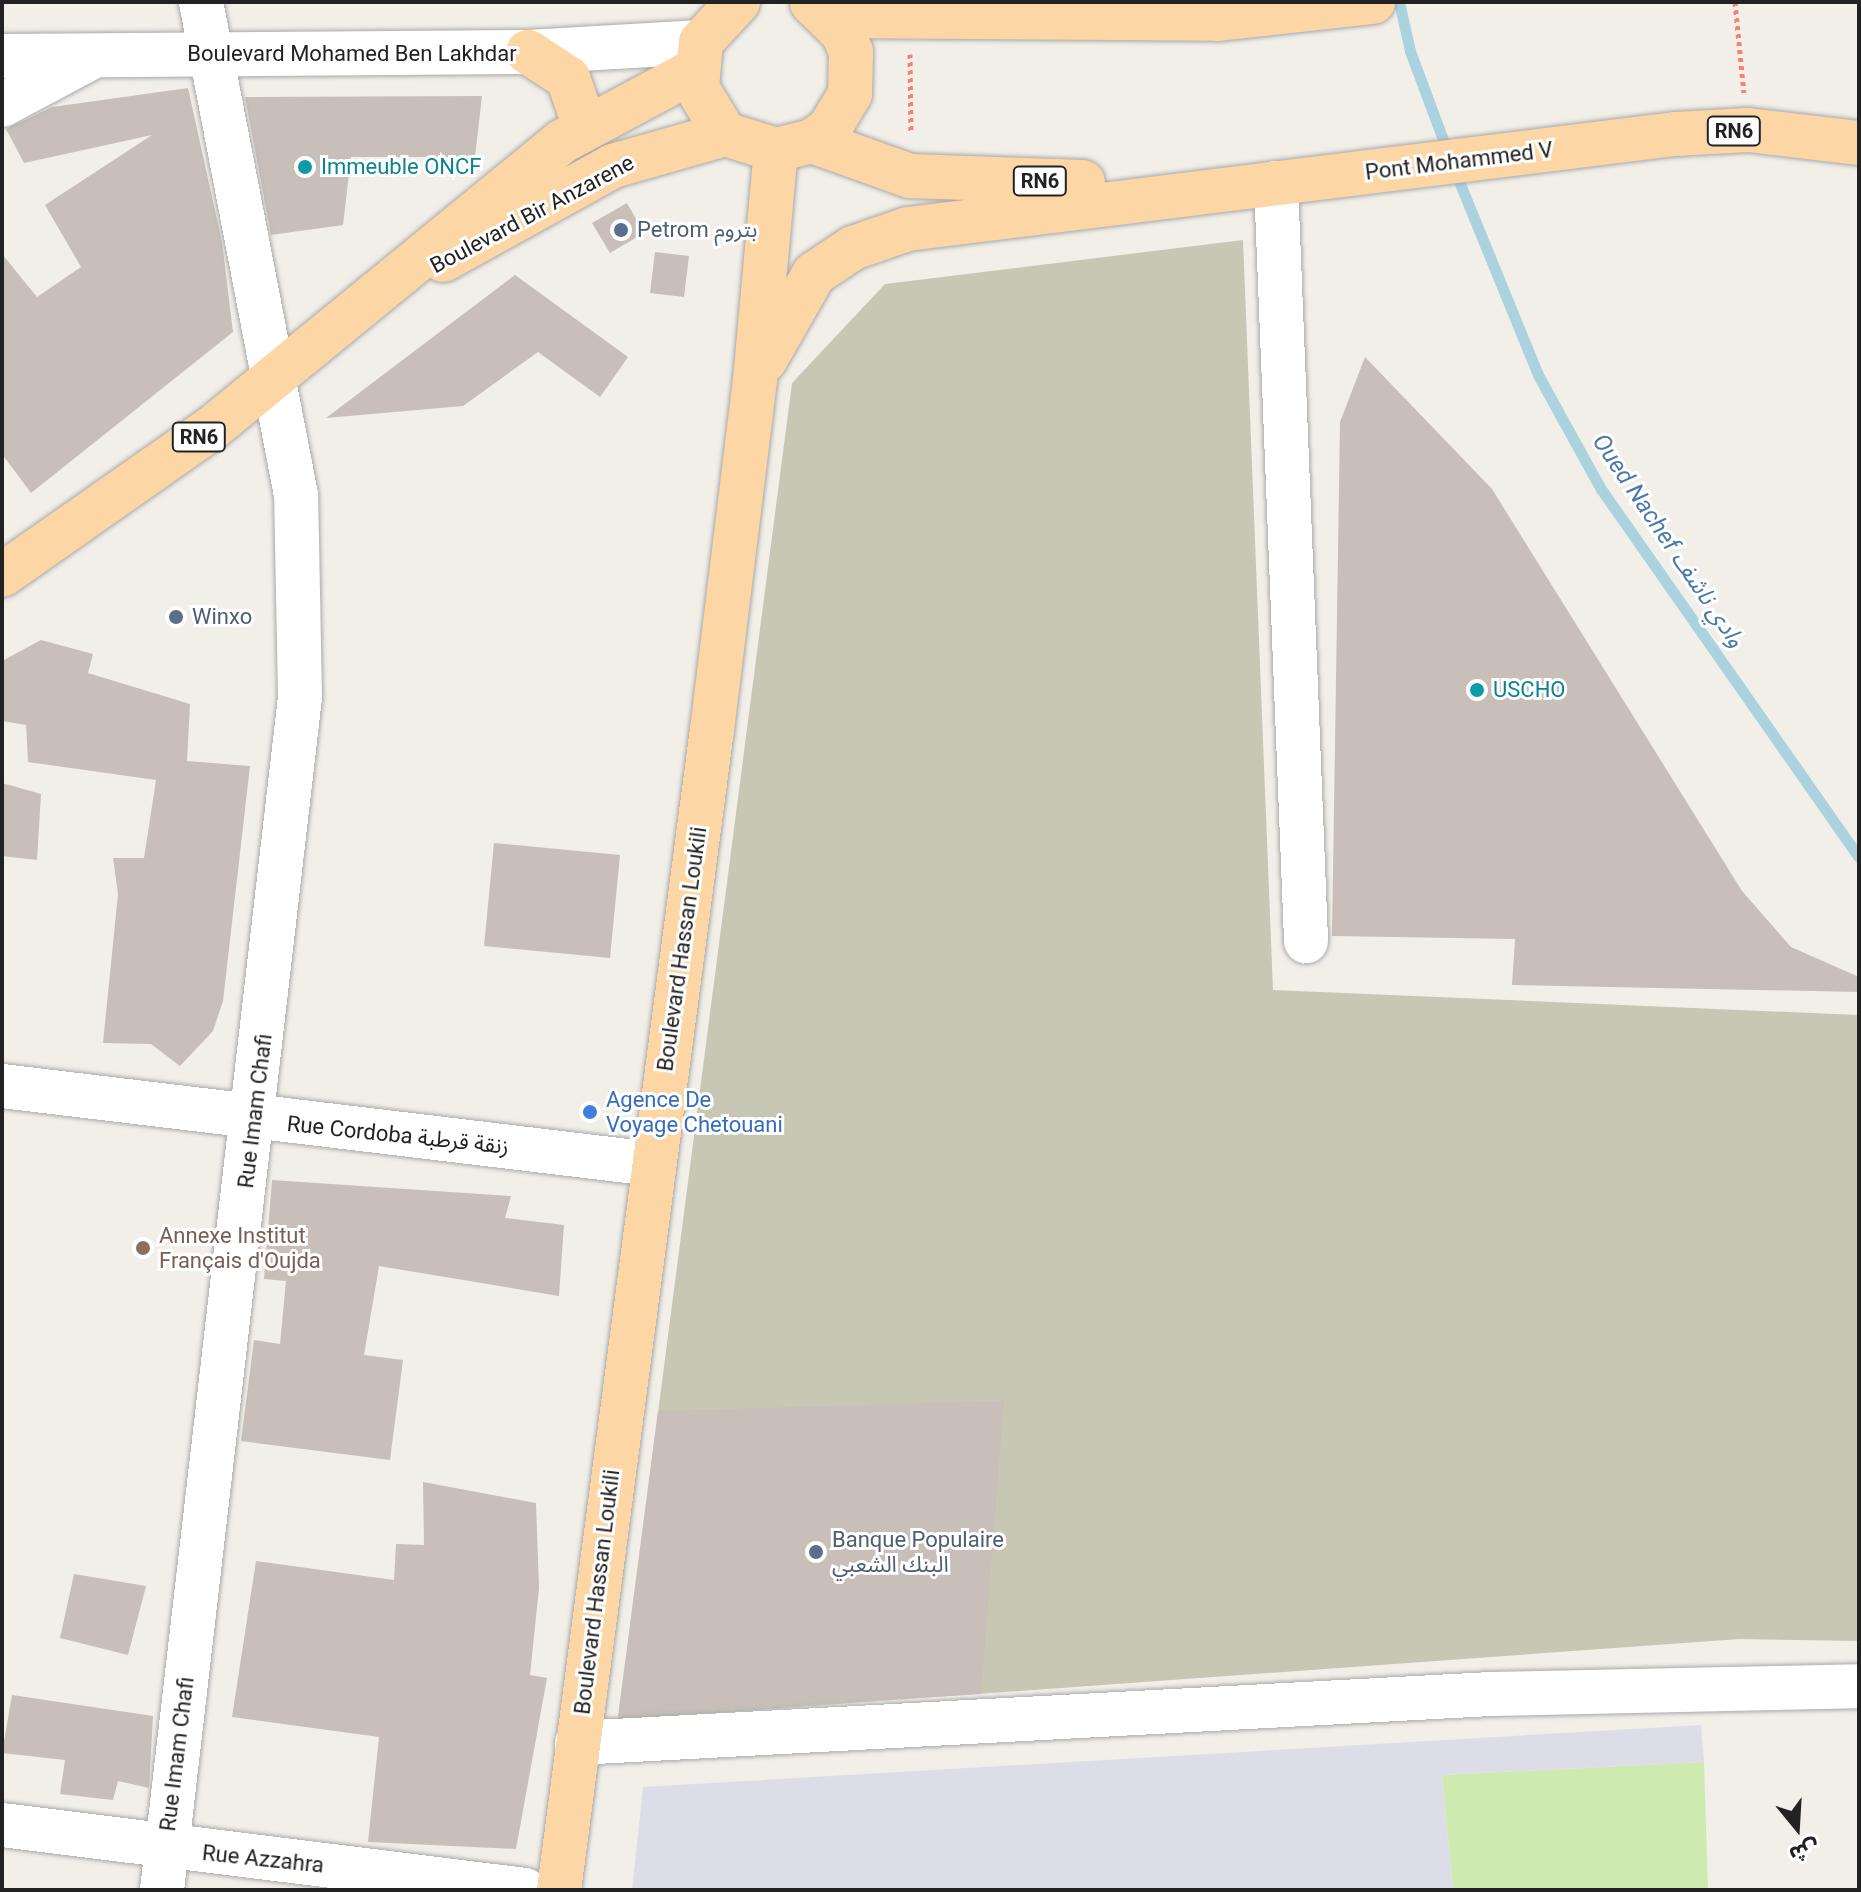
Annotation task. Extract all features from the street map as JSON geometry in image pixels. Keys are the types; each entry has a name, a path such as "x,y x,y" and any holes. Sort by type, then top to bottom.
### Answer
{"main road":[{"name":"RN6","path":"698,56 738,2"},
{"path":"820,9 908,21 1203,10 1295,12 1373,2"},
{"path":"794,146 842,113 850,94 851,52 820,9"},
{"path":"528,52 568,78 585,127"},
{"name":"Boulevard Bir Anzarene","path":"2,575 274,379 388,289 478,208 585,127 698,56"},
{"path":"698,56 702,106 725,134"},
{"name":"Pont Mohammed V","path":"1293,182 1608,143 1748,130 1859,143"},
{"name":"RN6","path":"725,134 794,146 910,176 1225,188 1293,182"},
{"name":"Boulevard Bir Anzarene","path":"388,289 613,166 725,134"},
{"name":"Boulevard Hassan Loukili","path":"559,1890 755,380 794,146"},
{"path":"755,380 814,274 853,248 908,229 988,215 1225,188"}],"street":[{"name":"Rue Imam Chafi","path":"164,1869 255,1119 300,697 296,495 201,2"},
{"name":"Boulevard Mohamed Ben Lakhdar","path":"2,56 528,52 698,56"},
{"path":"2,105 93,56"},
{"path":"1293,182 1306,941"},
{"name":"Rue Cordoba زنقة قرطبة","path":"2,1086 255,1119 652,1164"},
{"path":"577,1743 1677,1686 1859,1686"},
{"name":"Rue Azzahra","path":"2,1825 164,1869 525,1890"}],"path":[{"path":"1735,2 1746,106"},
{"path":"908,21 910,176"}],"shaded area":[{"path":"1243,240 1273,990 1859,1015 1859,1641 1740,1639 618,1720 792,383 885,284"},
{"path":"1701,1725 1704,1762 1442,1775 1453,1890 632,1890 643,1787"}],"green space":[{"path":"1704,1762 1708,1890 1453,1890 1442,1775"}],"building":[{"path":"188,88 222,242 233,332 31,493 2,454 2,254 37,297 81,267 45,205 152,135 24,163 6,129 52,107"},
{"name":"Immeuble ONCF","path":"482,96 475,157 351,157 343,225 271,235 245,97"},
{"path":"627,203 644,233 610,253 592,223"},
{"path":"655,252 689,256 684,297 650,293"},
{"path":"515,275 628,357 600,397 538,352 463,406 326,418"},
{"name":"USCHO","path":"1365,357 1492,489 1742,891 1791,947 1859,977 1859,992 1512,985 1515,939 1332,936 1340,422"},
{"path":"41,640 93,654 88,673 190,704 187,761 250,766 223,1001 213,1031 180,1066 151,1044 103,1043 118,894 113,858 144,858 156,780 28,762 26,725 2,721 2,661"},
{"path":"2,783 41,794 37,860 2,856"},
{"path":"494,843 620,855 610,958 484,946"},
{"path":"272,1180 511,1196 505,1218 564,1225 559,1296 379,1266 364,1355 403,1360 390,1460 241,1441 254,1340 280,1344 286,1281 264,1279"},
{"name":"Banque Populaire البنك الشعبي","path":"1004,1401 981,1694 618,1716 658,1411"},
{"path":"423,1482 536,1503 539,1588 530,1675 547,1678 516,1849 368,1842 379,1737 232,1717 256,1561 394,1580 396,1544 424,1545"},
{"path":"74,1574 146,1586 128,1655 60,1638"},
{"path":"12,1695 153,1716 149,1788 118,1781 113,1800 60,1794 65,1760 2,1753"}],"waterway":[{"name":"Oued Nachef وادي ناشف","path":"1399,2 1410,51 1448,153"},
{"name":"Oued Nachef وادي ناشف","path":"1454,169 1538,375 1601,489 1859,857"}],"place":[{"name":"Immeuble ONCF","path":"305,167"},
{"name":"Petrom بتروم","path":"621,230"},
{"name":"Winxo","path":"176,617"},
{"name":"USCHO","path":"1477,690"},
{"name":"Agence De Voyage Chetouani","path":"590,1112"},
{"name":"Annexe Institut Français d'Oujda","path":"143,1248"},
{"name":"Banque Populaire البنك الشعبي","path":"816,1552"}]}
